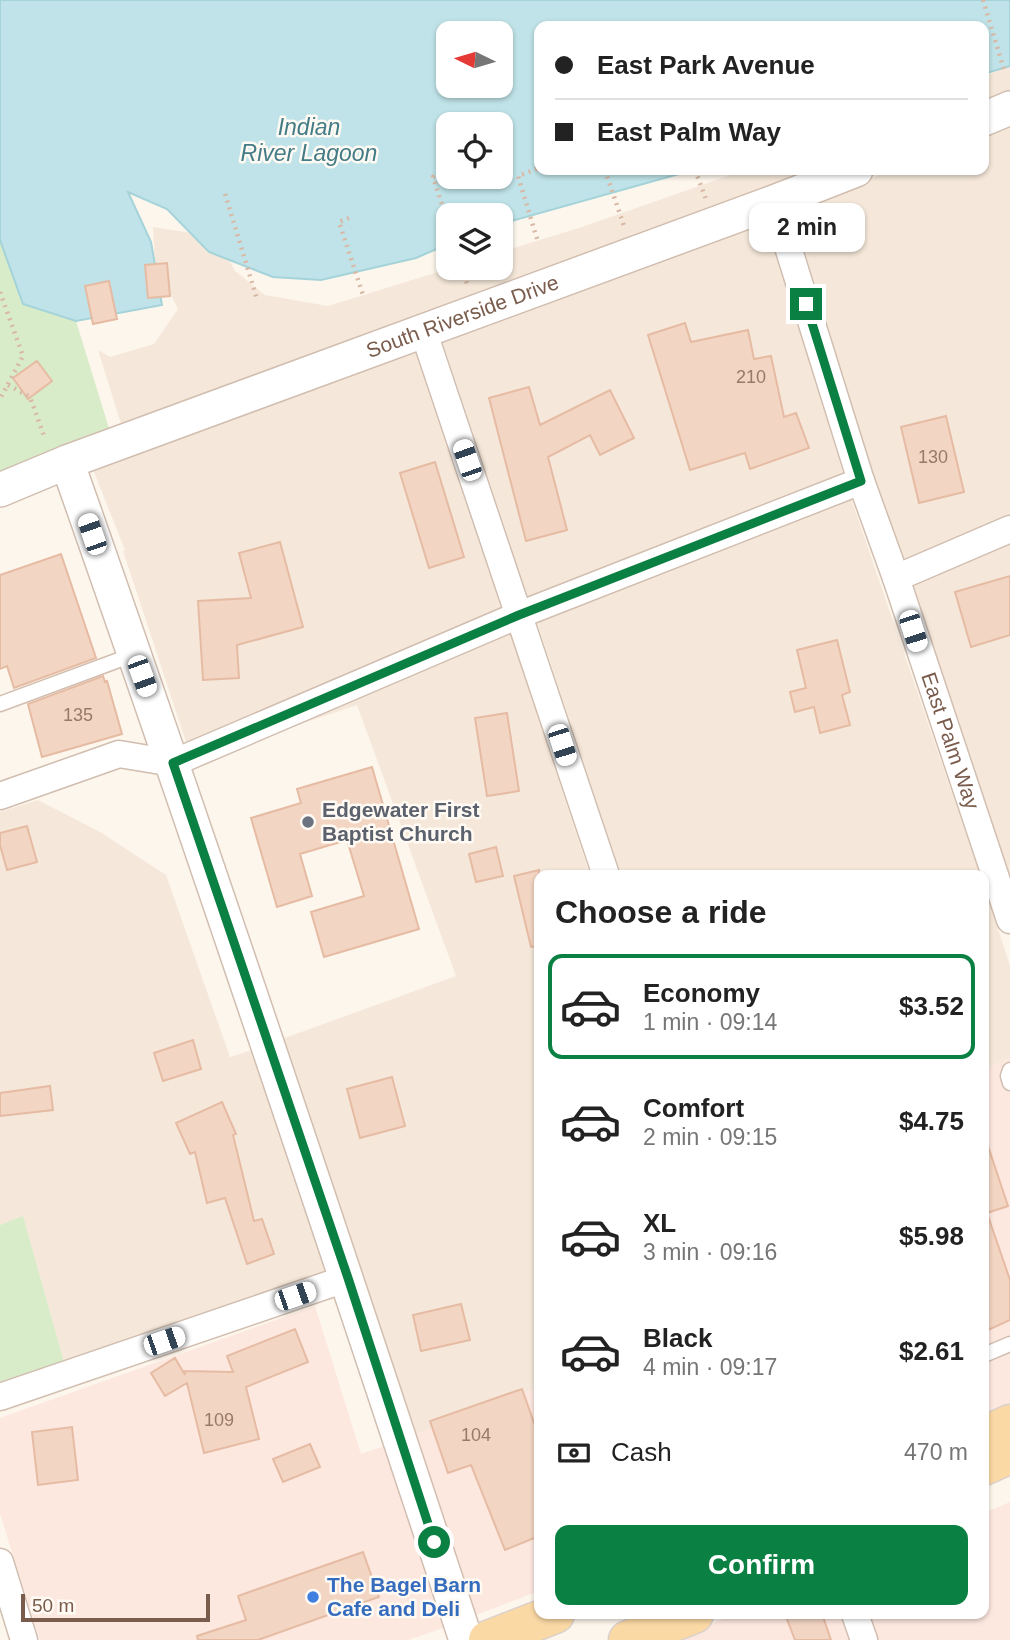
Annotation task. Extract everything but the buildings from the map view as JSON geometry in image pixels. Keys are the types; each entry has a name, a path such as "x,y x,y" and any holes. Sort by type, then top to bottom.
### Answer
{"main road":[{"path":"989,1434 1010,1424"},
{"path":"989,1464 1010,1454"},
{"path":"989,1490 1010,1480"},
{"path":"488,1640 542,1619"},
{"path":"629,1640 682,1619"}],"street":[{"path":"989,117 1010,108"},
{"name":"South Riverside Drive","path":"0,490 66,462 843,175"},
{"name":"East Palm Way","path":"774,202 861,481 1010,920"},
{"path":"423,330 604,870"},
{"path":"66,462 173,763 348,1278 466,1640"},
{"path":"0,796 119,754 173,763 519,615 861,481"},
{"path":"896,578 1010,530"},
{"path":"0,1397 348,1278"},
{"path":"0,1562 24,1640"},
{"path":"857,1619 864,1640"}],"lane":[{"path":"0,704 135,654"},
{"path":"1010,1070 1010,1083"},
{"path":"989,1353 1010,1344"}],"path":[{"path":"983,0 1005,73"},
{"path":"534,170 518,176 538,242"},
{"path":"607,175 626,233"},
{"path":"697,175 709,206"},
{"path":"225,194 257,299"},
{"path":"349,218 339,222 363,295"},
{"path":"466,280 467,284"},
{"path":"0,292 23,356 0,399"},
{"path":"8,385 30,397 44,436"}],"shaded area":[{"path":"1010,65 1010,94 989,103 989,75"},
{"path":"1010,123 1010,875 910,575 874,477 792,210 880,175 989,175 989,131"},
{"path":"731,175 806,175 122,427 98,350 110,357 154,344 178,309 155,264 153,227 217,237 235,271 265,295 328,306 436,273 436,280 513,280 513,248"},
{"path":"765,220 843,473 528,597 441,338"},
{"path":"414,348 501,608 186,742 123,551 125,550 92,467"},
{"path":"851,498 978,870 619,870 537,622"},
{"path":"510,633 588,870 534,870 534,1389 414,1435 282,1039 456,976 357,705 286,729"},
{"path":"38,800 100,832 166,875 230,1057 255,1049 330,1270 64,1362 23,1217 0,1225 0,812"},
{"path":"989,901 1010,966 1010,1058 989,1067"},
{"path":"1010,1058 1010,1405 989,1416 989,1067"},
{"path":"315,1306 361,1454 387,1445 446,1627 408,1640 40,1640 0,1514 0,1418"},
{"path":"534,1389 534,1593 473,1616 414,1435"},
{"path":"1010,1502 1010,1640 673,1640 723,1619 989,1619 989,1511"}],"green space":[{"path":"0,240 23,304 76,321 112,438 0,479"},
{"path":"23,1216 64,1362 0,1383 0,1225"}],"water":[{"name":"Indian River Lagoon","path":"0,0 1010,0 1010,66 989,72 989,21 534,21 534,175 675,175 513,221 513,203 436,203 436,249 416,258 321,280 273,277 209,252 167,209 128,192 151,242 162,305 76,321 23,304 0,240"}],"place":[{"name":"Edgewater First Baptist Church","path":"308,822"},
{"name":"The Bagel Barn Cafe and Deli","path":"313,1597"}],"route":[{"path":"434,1542 348,1278 173,763 519,615 861,481 806,304"}]}
